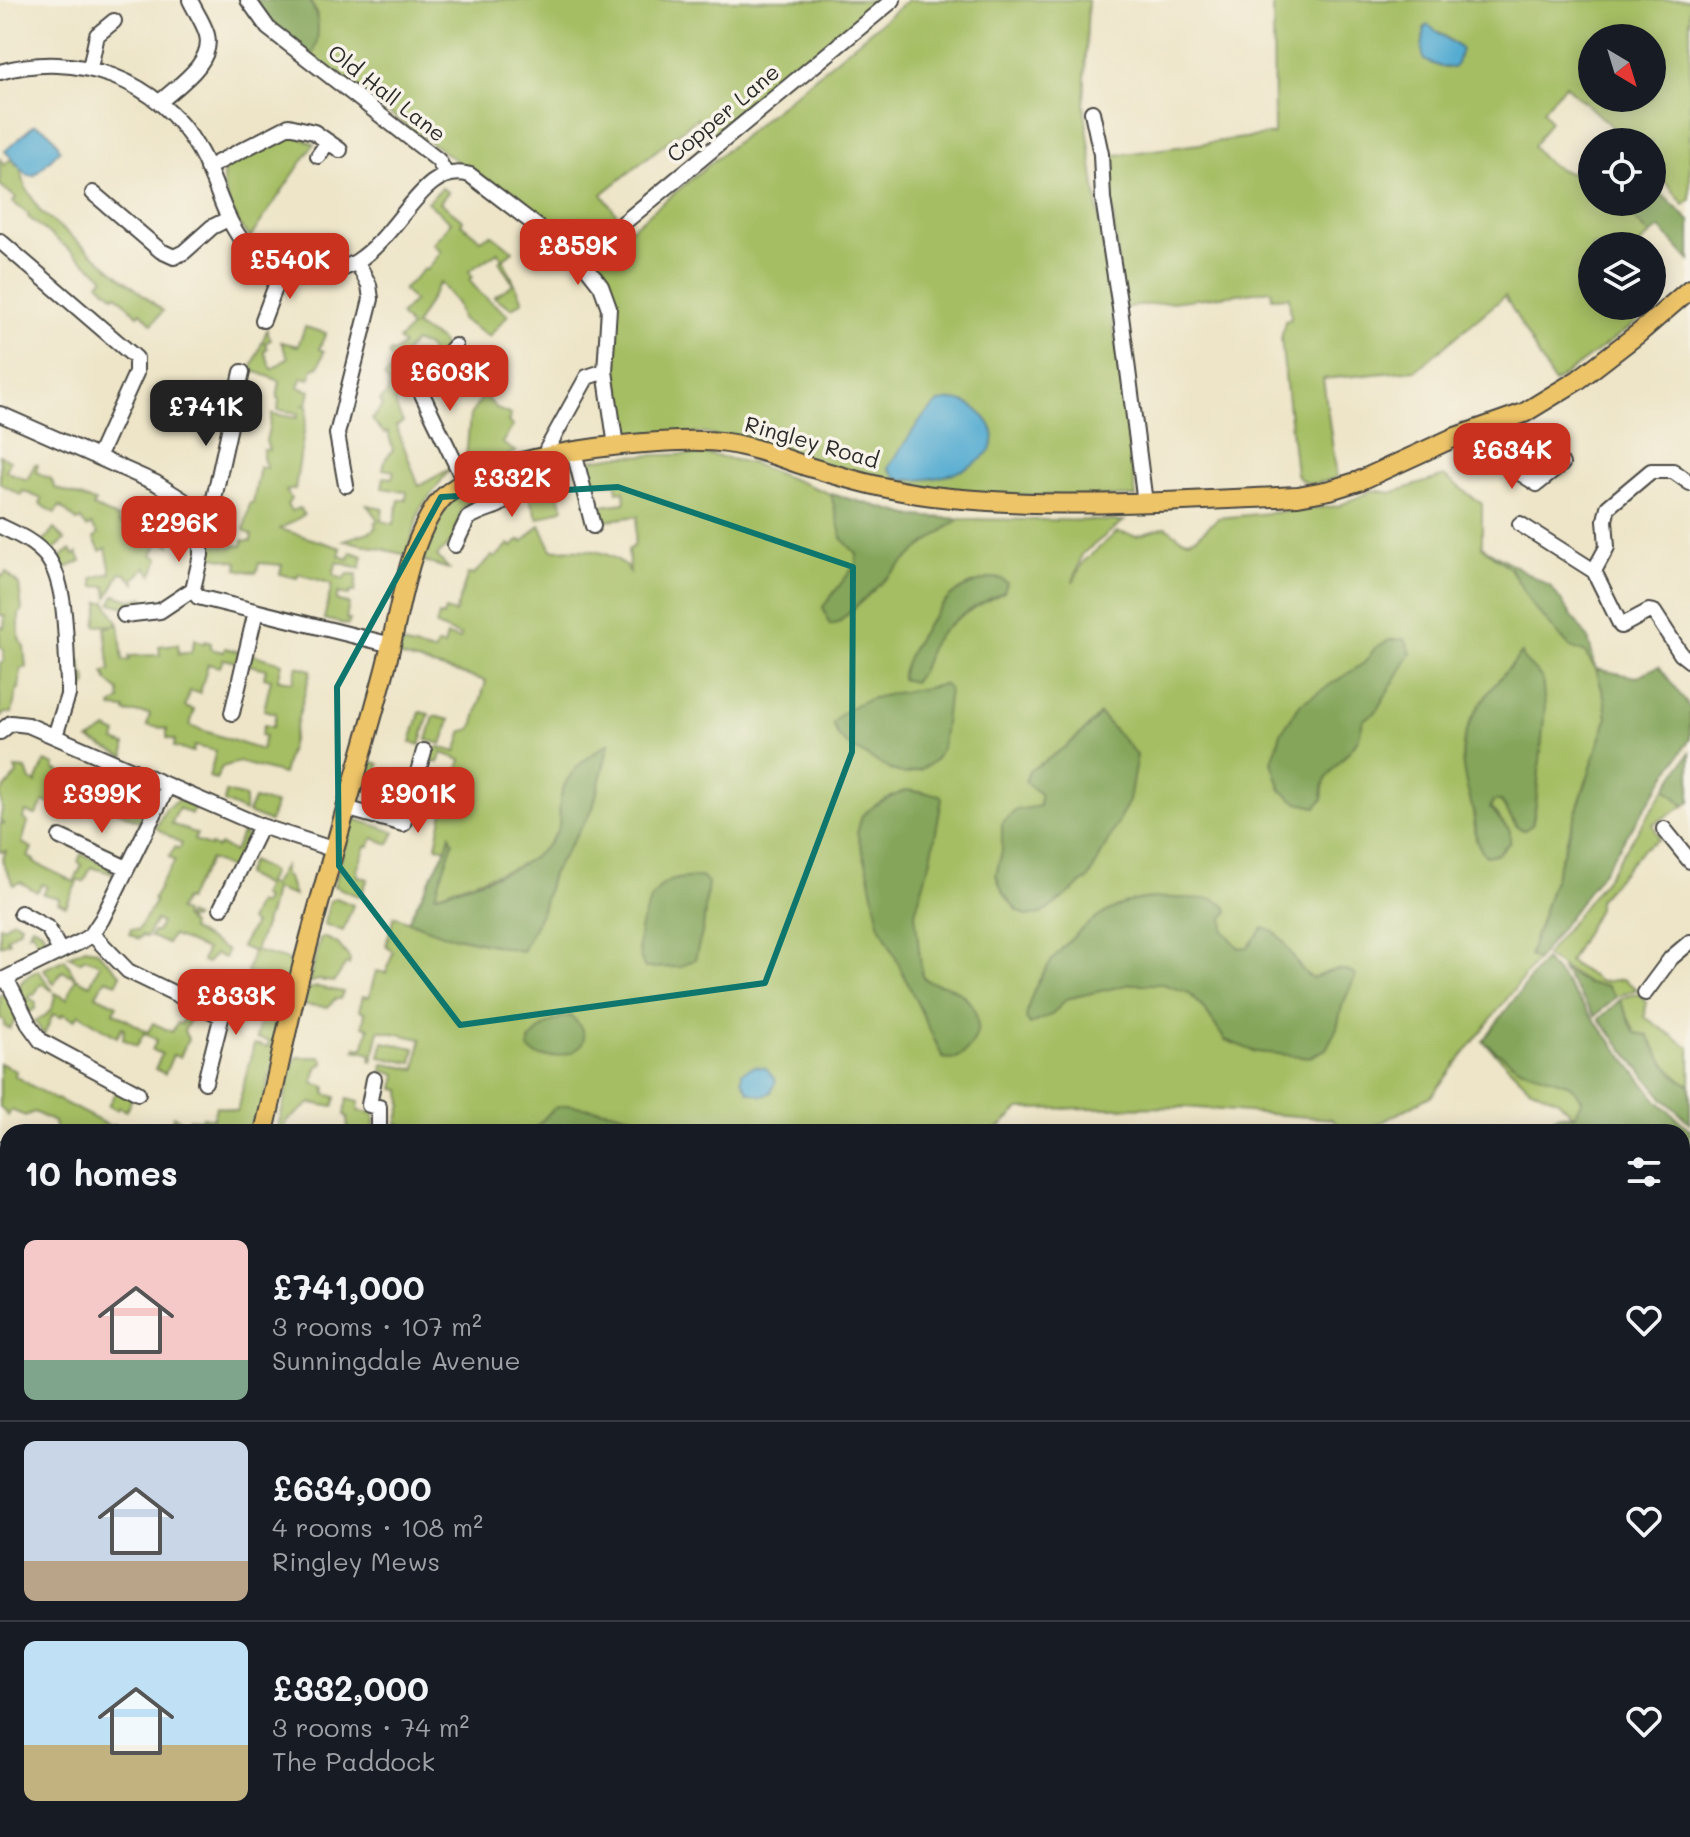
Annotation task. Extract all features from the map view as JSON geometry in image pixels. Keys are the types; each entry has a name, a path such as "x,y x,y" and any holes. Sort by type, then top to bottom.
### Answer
{"main road":[{"name":"Ringley Road","path":"266,1124 302,966 392,645 414,552 427,520 445,495 464,481 549,456 616,446 699,441 727,443 859,483 947,498 1045,504 1298,496 1359,481 1453,438 1524,413 1578,380 1690,289"}],"street":[{"path":"160,102 201,63 207,49 206,31 190,0"},
{"name":"Old Hall Lane","path":"248,0 268,28 438,160 446,174 470,175 580,259 601,286 609,308 605,371 616,446"},
{"name":"Copper Lane","path":"580,259 893,0"},
{"path":"90,68 103,22"},
{"path":"0,72 38,63 90,68 130,83 160,102 191,137 228,219 246,246 282,269 320,273 357,262 374,250 422,192 446,174"},
{"path":"1092,112 1101,154 1103,199 1145,503"},
{"path":"207,168 289,126 314,132 334,146 318,156"},
{"path":"103,196 175,263 212,227 228,219"},
{"path":"0,241 136,358 136,373 98,457"},
{"path":"346,485 337,434 371,299 369,285 357,262"},
{"path":"270,312 282,269"},
{"path":"455,346 427,377 422,394 464,481"},
{"path":"549,456 547,449 587,377 605,371"},
{"path":"201,541 205,539 242,372"},
{"path":"0,414 168,489 194,515 201,541 201,555 193,589 160,611 124,615"},
{"path":"1490,426 1504,463 1537,484 1562,464"},
{"path":"574,452 593,526"},
{"path":"455,545 468,518 492,509 505,500 507,493 503,468"},
{"path":"1594,571 1607,547 1605,520 1609,504 1651,471 1673,471 1690,483"},
{"path":"188,506 214,500"},
{"path":"1525,524 1594,571 1622,630 1649,611 1654,612 1681,654 1690,661"},
{"path":"0,526 25,538 42,552 52,565 59,584 68,695 55,736"},
{"path":"193,589 198,597 392,645"},
{"path":"232,713 256,611"},
{"path":"0,732 4,726 18,722 261,826 335,850"},
{"path":"345,808 403,824 424,751"},
{"path":"138,1093 41,1041 3,979 92,934 168,786"},
{"path":"221,908 261,826"},
{"path":"1664,829 1690,861"},
{"path":"60,837 127,868"},
{"path":"25,919 48,928 60,951"},
{"path":"92,934 128,971 221,1016"},
{"path":"1645,993 1671,958 1690,942"},
{"path":"204,1076 230,983"},
{"path":"374,1079 369,1105 379,1107 379,1124"}],"highlighted area":[{"path":"618,487 853,567 852,752 765,983 460,1025 339,866 337,687 441,497"}],"green space":[{"path":"252,0 309,0 318,28 312,58 270,25"},
{"path":"309,0 881,0 713,140 697,118 602,194 621,220 583,251 312,58 317,13"},
{"path":"908,0 1088,0 1084,104 1136,497 961,494 863,479 705,433 622,436 613,367 615,300 604,277 591,262"},
{"path":"1273,0 1690,0 1690,200 1684,205 1666,182 1666,128 1613,128 1595,112 1666,112 1666,24 1578,24 1578,97 1565,85 1543,110 1550,121 1533,147 1549,164 1570,174 1575,168 1578,170 1578,216 1631,216 1647,232 1578,232 1578,320 1639,320 1554,383 1505,296 1416,370 1323,379 1337,477 1326,481 1309,483 1296,474 1281,339 1285,321 1291,319 1289,297 1272,298 1271,290 1122,308 1108,156 1274,134","holes":["1425,27 1441,33 1461,49 1447,68 1432,64 1422,49"]},
{"path":"294,134 314,144 250,238 229,203 223,182 224,173 227,166 286,135"},
{"path":"0,159 4,165 11,159 21,169 25,186 40,211 163,311 152,324 141,312 138,315 99,283 104,277 13,202 16,198 0,185"},
{"path":"442,188 448,192 440,202 463,220 461,224 481,240 491,234 513,251 503,259 523,301 512,308 494,297 513,284 499,261 502,258 498,252 469,271 472,277 469,280 481,294 508,315 489,337 461,319 457,304 440,282 415,326 440,340 445,350 424,372 432,361 429,347 414,342 406,351 401,371 421,384 421,400 413,405 411,400 414,394 402,387 396,404 403,422 396,426 419,486 450,469 420,509 407,555 344,540 376,527 378,520 367,505 383,508 381,521 394,524 399,500 406,500 407,492 382,488 384,477 392,478 394,471 383,469 386,458 393,450 388,432 384,433 372,420 383,405 380,401 388,392 389,383 384,377 397,365 388,355 403,345 398,340 411,328 400,315 414,301 403,290 424,269 427,270 441,252 433,244 451,222 427,202"},
{"path":"1666,198 1690,221 1690,261 1666,232 1660,228 1647,232 1631,216 1666,216"},
{"path":"305,327 326,333 319,349 324,351 319,366 313,368 310,379 302,377 298,387 310,391 304,405 308,406 295,489 286,491 291,499 287,505 291,511 300,508 304,515 280,529 341,548 339,556 349,559 351,552 363,556 360,568 337,562 334,571 335,576 344,579 348,574 357,574 355,592 349,595 338,593 336,600 349,604 348,625 324,619 332,584 299,574 297,578 280,574 282,565 259,563 256,573 237,569 238,562 210,556 213,544 234,547 242,546 243,540 251,541 252,535 244,530 260,467 267,468 263,450 269,450 266,441 272,414 297,418 298,413 278,410 280,381 251,370 267,330 271,340 265,343 268,348 264,351 272,369 288,358 281,342 298,346"},
{"path":"484,395 497,409 511,415 508,422 513,426 502,443 516,452 469,470 465,469 470,415"},
{"path":"706,454 750,463 831,494 913,516 1124,521 1082,554 1073,582 1083,562 1117,532 1137,536 1166,527 1189,540 1197,537 1218,518 1338,506 1374,490 1391,493 1444,476 1482,504 1482,546 1510,568 1532,605 1570,647 1584,652 1596,669 1605,700 1607,719 1529,955 1537,960 1432,1095 1379,1124 1337,1124 1333,1119 1184,1107 1019,1109 1003,1124 397,1124 402,1105 401,1090 394,1089 397,1074 382,1071 383,1064 416,1069 421,1039 379,1030 372,1062 371,1054 355,1050 356,1047 363,1049 369,1028 363,1026 365,1012 359,1010 363,996 369,997 376,971 386,973 393,952 386,945 394,916 442,934 522,951 541,913 552,874 593,808 609,744 560,802 559,829 540,855 516,867 434,895 453,842 446,849 436,846 447,792 450,792 461,760 442,753 438,763 429,760 432,750 440,747 456,752 463,731 471,729 474,723 486,681 399,656 402,644 434,652 437,645 444,646 447,636 460,639 461,636 436,626 439,615 443,616 445,610 455,613 468,574 473,575 509,544 512,547 520,540 523,542 540,525 552,550 595,551 614,558 630,572 628,550 634,546 638,516 595,522 591,507 625,503 624,491 617,492 616,483 586,480 584,461 618,456","holes":["1463,743 1538,758 1532,825 1517,827 1500,801 1493,801 1490,807 1510,831 1510,841 1476,841"]},
{"path":"0,455 10,461 6,471 27,480 35,464 38,465 36,472 51,479 55,488 95,502 93,507 118,518 119,523 138,532 144,520 158,526 163,524 170,545 159,541 152,555 159,558 152,575 146,567 134,579 135,583 126,574 120,573 108,597 106,586 94,587 93,578 111,573 106,548 100,551 94,539 98,534 91,525 87,528 81,519 77,521 60,506 55,513 40,504 42,499 23,491 21,495 0,483"},
{"path":"546,468 564,508 538,519 519,475"},
{"path":"500,479 501,494 491,505 467,503 462,508 453,540 437,556 449,569 422,561 439,518 457,497 483,483"},
{"path":"831,494 913,516 959,519 917,550 838,623 830,625 823,607 856,564 857,554 842,539"},
{"path":"54,529 65,540 52,551 43,542"},
{"path":"1481,546 1551,587 1588,638 1596,669 1584,652 1570,647 1532,605 1510,568"},
{"path":"70,550 74,555 77,553 81,561 62,570 59,558"},
{"path":"6,572 19,585 22,611 19,614 19,638 24,647 26,668 21,668 12,713 0,717 0,663 4,661 4,649 0,647 0,627 4,628 5,616 0,615 0,575"},
{"path":"992,578 1007,583 1004,592 956,619 934,641 917,678 913,682 901,679 913,647 944,603 965,587"},
{"path":"115,595 130,600 143,597 151,605 130,608 111,603"},
{"path":"100,602 106,602 118,622 114,625 96,626"},
{"path":"119,624 123,661 130,660 129,656 160,655 159,646 178,644 179,654 191,652 195,639 204,644 205,641 211,643 210,649 224,652 225,648 241,652 238,662 223,659 220,667 208,664 200,693 190,691 185,707 194,710 190,726 261,750 264,725 273,727 276,713 264,710 271,679 264,677 266,669 249,665 251,654 282,663 278,680 293,682 297,666 311,670 283,774 239,762 222,767 216,779 209,777 216,751 194,746 193,752 174,747 175,740 167,738 167,729 147,726 150,714 128,713 125,709 112,708 120,700 119,691 108,682 104,672 110,671 105,628"},
{"path":"1405,639 1411,653 1375,713 1363,720 1353,746 1329,774 1323,799 1316,807 1298,803 1281,790 1272,762 1281,733 1300,704 1364,663 1375,648 1389,640"},
{"path":"1522,653 1524,660 1542,678 1545,707 1536,804 1532,825 1524,830 1517,827 1501,801 1493,801 1490,808 1510,831 1510,842 1498,854 1486,856 1477,841 1462,759 1464,741 1480,705"},
{"path":"73,661 81,661 87,683 77,700 74,698"},
{"path":"1659,666 1690,708 1690,739 1607,866 1537,960 1529,956 1607,719 1596,669 1636,677"},
{"path":"944,684 949,689 942,748 934,761 920,770 905,774 891,770 838,736 833,723 856,705 884,695"},
{"path":"420,712 429,714 420,745 411,742"},
{"path":"1100,714 1137,755 1129,801 1089,878 1042,914 1027,916 1016,909 1003,893 996,875 1002,851 1002,823 1016,810 1040,806 1040,794 1025,782 1029,771 1067,746"},
{"path":"434,716 450,720 442,744 427,740"},
{"path":"107,729 117,734 115,741 125,745 125,757 89,740"},
{"path":"609,743 593,808 552,874 541,913 522,951 442,934 408,921 446,849 450,835 453,842 435,895 503,873 535,856 548,844 558,828 562,791 571,774 584,760"},
{"path":"1690,752 1690,802 1684,806 1666,788"},
{"path":"45,761 55,765 54,769 107,792 105,798 118,804 120,800 145,812 140,822 83,794 77,804 56,794 52,805 44,801 36,815 26,812 23,819 28,822 22,843 32,848 28,857 33,862 74,882 82,865 78,862 81,854 105,864 114,874 91,867 84,882 78,880 66,906 58,902 59,898 43,894 47,887 42,884 37,892 20,882 14,885 2,861 6,851 0,852 0,824 4,824 0,820 0,794 17,774 15,768 26,769 30,780 36,783"},
{"path":"370,761 379,764 373,787 363,784"},
{"path":"1666,788 1684,806 1653,824 1659,839 1643,849 1598,900 1598,909 1569,962 1601,982 1623,979 1637,989 1616,997 1607,986 1589,984 1545,956 1607,877"},
{"path":"906,790 940,795 942,799 931,859 915,913 922,976 959,992 973,1007 976,1016 976,1035 972,1044 962,1054 950,1059 943,1058 879,923 857,833 862,815 880,802"},
{"path":"226,792 245,797 245,812 224,802"},
{"path":"254,799 275,804 270,822 248,813"},
{"path":"178,800 195,807 191,814 179,808 171,824 197,834 194,840 210,847 220,845 234,852 243,831 248,841 233,870 210,859 178,910 184,913 183,917 186,918 188,914 194,918 186,920 191,925 190,929 227,951 224,958 215,954 207,963 202,962 206,950 172,935 167,944 150,936 157,932 161,923 156,920 146,937 142,935 139,939 129,934 131,929 138,930 155,902 153,899 159,886 175,861 169,857 175,847 179,849 182,844 156,828 166,808"},
{"path":"352,818 395,832 389,844 373,838 366,846 357,870 358,876 368,879 360,897 334,886"},
{"path":"251,861 272,872 267,883 272,886 284,866 284,876 288,878 294,896 274,889 255,951 289,960 288,964 297,966 258,1124 192,1124 189,1118 213,1119 216,1106 237,1111 254,1044 268,1047 269,1041 256,1038 260,1023 256,1021 259,1011 263,1011 273,978 247,973 253,951 241,947 254,924 249,921 257,903 262,905 265,899 261,896 266,886 245,875"},
{"path":"701,877 708,882 703,929 695,959 681,967 645,968 639,941 645,914 653,897 671,881"},
{"path":"336,898 353,905 343,931 324,924 330,901"},
{"path":"1142,899 1214,899 1227,907 1228,912 1223,918 1224,931 1239,948 1248,947 1263,928 1279,936 1300,967 1313,978 1340,970 1356,975 1326,1049 1310,1057 1256,1052 1225,1040 1189,993 1163,984 1131,984 1066,999 1053,1014 1030,1025 1026,1019 1038,982 1050,964 1064,946 1097,918"},
{"path":"13,920 21,924 19,930 7,938 9,942 0,945 0,926 4,927"},
{"path":"32,926 42,931 47,942 43,950 29,957 25,952 40,944 32,931 28,933"},
{"path":"320,938 338,944 350,959 349,965 346,964 334,982 318,980 309,983"},
{"path":"85,948 96,950 121,975 117,983 106,979 96,995 117,1005 114,1012 148,1032 153,1023 172,1032 184,1017 190,1020 184,1031 188,1039 180,1057 173,1055 165,1074 155,1069 162,1054 152,1050 157,1040 144,1033 137,1046 123,1039 124,1028 117,1037 79,1014 75,1020 63,1014 61,1017 53,1014 44,1035 35,1021 50,1010 55,993 67,999 76,978 90,985 100,964 85,958 80,962 69,956"},
{"path":"65,959 75,977 62,971 54,984 44,969"},
{"path":"1544,960 1658,1101 1683,1124 1546,1124 1558,1116 1574,1116 1582,1099 1570,1085 1518,1067 1483,1041"},
{"path":"1561,969 1588,984 1607,986 1616,997 1595,1016"},
{"path":"38,970 53,991 40,985 29,998 36,1002 35,1009 30,1012 19,988 24,979"},
{"path":"317,987 343,992 340,999 335,999 328,1007 304,1005 308,989"},
{"path":"1640,994 1646,1002 1645,1017 1690,1048 1690,1085 1660,1057 1648,1035 1635,1033 1620,1000"},
{"path":"0,995 8,997 18,1016 10,1029 4,1026 0,1018"},
{"path":"1620,1000 1635,1033 1648,1035 1660,1057 1690,1085 1690,1123 1664,1099 1599,1019"},
{"path":"571,1016 584,1039 580,1047 550,1057 531,1052 529,1041 538,1032 553,1022"},
{"path":"1483,1041 1518,1067 1570,1085 1582,1100 1574,1116 1558,1100 1529,1087"},
{"path":"383,1042 415,1048 412,1063 380,1057"},
{"path":"298,1057 321,1057 324,1063 317,1067 313,1083 326,1087 325,1094 336,1097 334,1107 311,1103 286,1124 279,1124 293,1063"},
{"path":"0,1063 16,1071 15,1076 56,1100 105,1124 54,1124 34,1112 25,1116 11,1110 8,1116 0,1107"},
{"path":"117,1089 132,1098 126,1111 108,1106"},
{"path":"347,1099 359,1102 358,1111 374,1113 374,1124 348,1124 347,1116 344,1115"},
{"path":"568,1105 612,1111 658,1124 539,1124 554,1108"},
{"path":"174,1116 186,1124 170,1124"}],"water":[{"path":"1428,25 1461,49 1453,68 1424,60 1422,49 1425,27"},
{"path":"34,125 50,134 60,150 34,176 27,175 5,151"},
{"path":"954,400 971,406 985,418 993,434 991,448 980,460 945,476 909,480 897,477 888,468 921,419 939,402"},
{"path":"754,1066 766,1068 776,1081 771,1092 764,1096 749,1092 742,1080 742,1072"}]}
